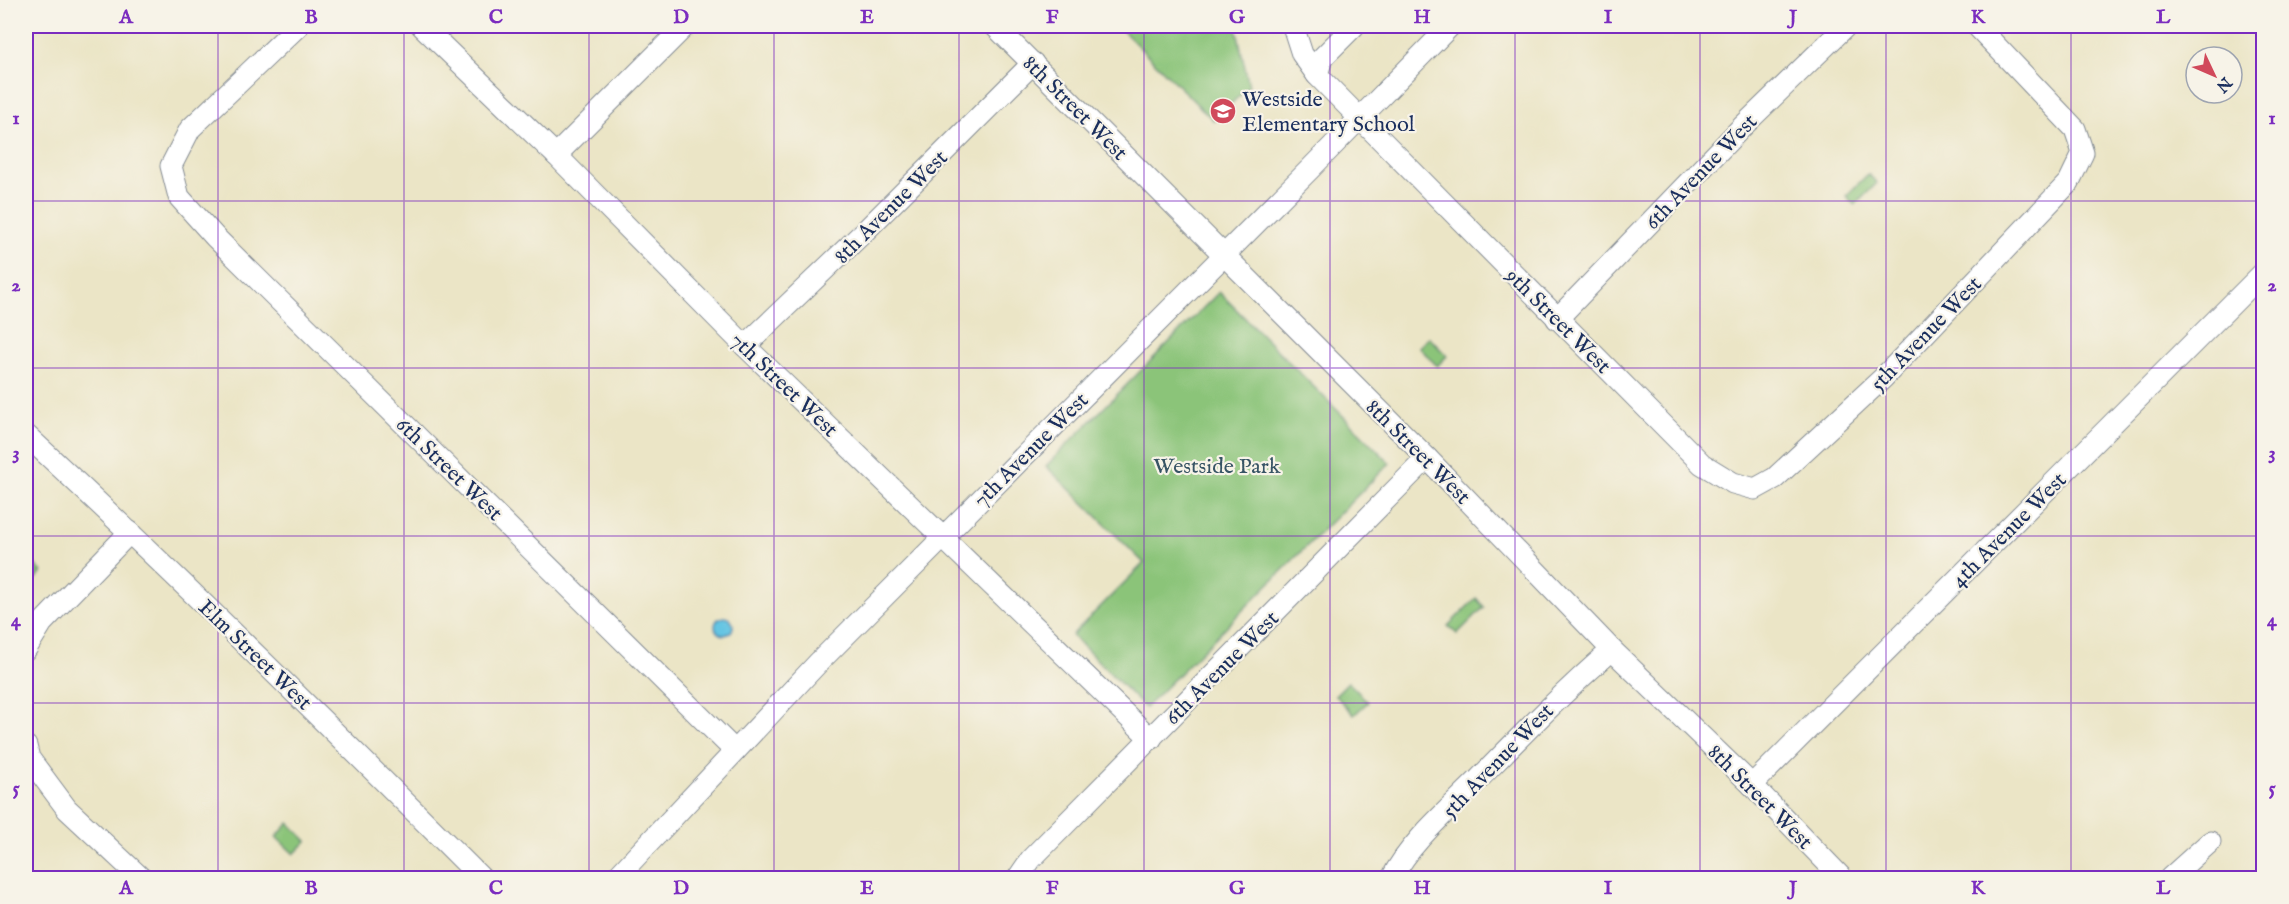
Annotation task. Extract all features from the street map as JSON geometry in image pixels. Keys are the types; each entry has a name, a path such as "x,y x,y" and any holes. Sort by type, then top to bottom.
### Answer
{"street":[{"name":"6th Street West","path":"298,26 190,129 171,166 178,197 215,237 735,751"},
{"name":"7th Street West","path":"422,26 556,155 745,346 1151,739"},
{"path":"556,155 685,26"},
{"name":"8th Street West","path":"995,26 1426,458 1612,650 1752,785 1842,879"},
{"name":"9th Street West","path":"1293,26 1302,54 1317,75 1702,464 1733,483 1755,489 1775,478"},
{"path":"1317,75 1322,58 1354,26"},
{"name":"7th Avenue West","path":"616,879 818,663 1450,26"},
{"name":"6th Avenue West","path":"1557,319 1742,127 1846,26"},
{"name":"5th Avenue West","path":"1775,478 1884,378 2069,182 2083,153 2075,129 1977,26"},
{"name":"8th Avenue West","path":"745,346 867,229 1033,63"},
{"name":"4th Avenue West","path":"1752,785 2264,272"},
{"name":"Elm Street West","path":"26,435 130,532 481,879"},
{"name":"6th Avenue West","path":"1018,879 1031,860 1426,458"},
{"path":"26,649 42,623 130,532"},
{"name":"5th Avenue West","path":"1392,879 1401,862 1456,802 1569,687 1612,650"},
{"path":"26,746 29,758 67,810 141,879"},
{"path":"2170,879 2210,842"}],"green space":[{"path":"1118,26 1236,26 1249,86 1214,121"},
{"path":"1868,174 1877,183 1855,205 1846,196"},
{"name":"Westside Park","path":"1219,292 1390,463 1145,708 1072,635 1144,563 1046,466"},
{"path":"1429,337 1447,356 1437,366 1419,347"},
{"path":"26,556 42,572 26,588"},
{"path":"1476,598 1484,607 1457,634 1448,626"},
{"path":"1348,682 1368,702 1354,715 1335,695"},
{"path":"289,823 307,841 294,854 276,837"}],"water":[{"path":"720,617 728,617 733,622 731,633 720,635 715,630 715,622"}],"place":[{"name":"Westside Elementary School","path":"1223,111"}]}
